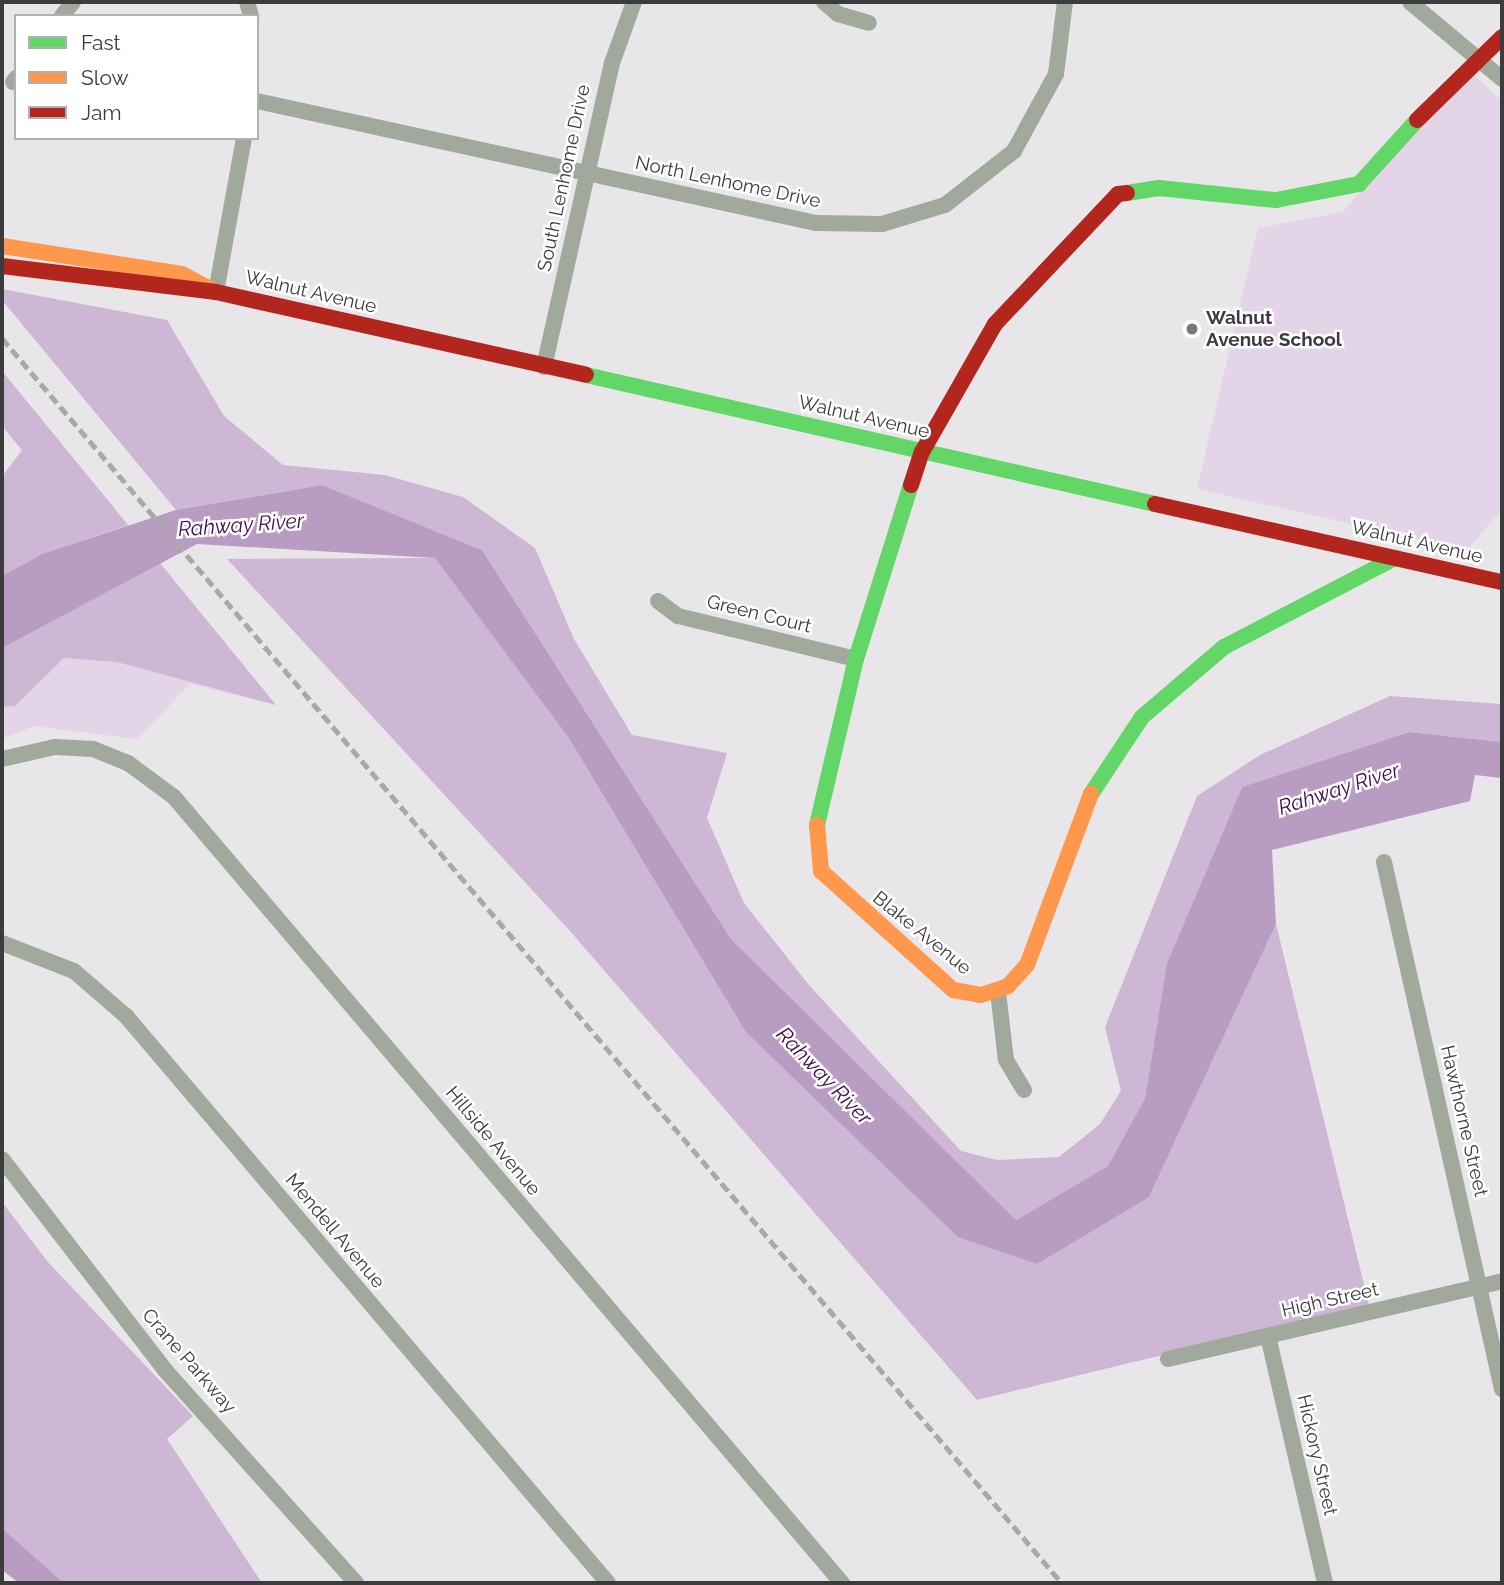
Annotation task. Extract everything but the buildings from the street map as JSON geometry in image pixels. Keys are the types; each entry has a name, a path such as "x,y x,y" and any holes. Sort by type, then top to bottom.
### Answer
{"street":[{"name":"South Lenhome Drive","path":"544,367 612,63 634,2"},
{"path":"824,2 838,14 869,23"},
{"name":"North Lenhome Drive","path":"259,102 816,223 860,226 925,214 983,182 1028,134 1056,74 1065,2"},
{"path":"1410,2 1502,79"},
{"name":"Blake Avenue","path":"998,992 954,990 821,871 817,825 856,659 922,452 995,324 1118,194 1158,188 1276,200 1359,184 1502,37"},
{"path":"216,292 244,140"},
{"name":"Walnut Avenue","path":"2,246 182,274 216,292"},
{"name":"Walnut Avenue","path":"2,266 216,292 1502,582"},
{"path":"1024,1090 1006,1060 998,992 1027,965 1089,796 1142,717 1224,647 1395,558"},
{"name":"Green Court","path":"658,601 678,616 856,659"},
{"name":"Hillside Avenue","path":"2,759 55,747 93,749 141,770 185,810 842,1583"},
{"name":"Hawthorne Street","path":"1384,862 1502,1389"},
{"name":"Mendell Avenue","path":"2,943 74,971 126,1016 608,1583"},
{"name":"Crane Parkway","path":"2,1158 165,1370 356,1583"},
{"name":"High Street","path":"1168,1359 1502,1281"},
{"name":"Hickory Street","path":"1268,1336 1325,1583"}],"shaded area":[{"path":"1502,27 1502,45 1474,75 1502,101 1502,509 1467,550 1197,489 1258,228 1343,212"},
{"path":"2,289 167,320 224,416 283,465 385,475 463,497 535,548 574,639 632,735 727,753 707,818 744,903 809,985 961,1151 997,1160 1059,1157 1100,1124 1121,1091 1105,1027 1197,796 1260,755 1390,696 1502,704 1502,742 1409,732 1242,787 1167,963 1145,1098 1108,1166 1016,1220 731,939 482,550 322,485 176,510 2,300"},
{"path":"2,371 276,705 190,684 137,739 34,726 2,739 2,477 22,450 2,426"},
{"path":"2,371 128,525 42,554 2,576 2,477 22,450 2,426"},
{"path":"435,558 958,1237 1149,1197 1276,924 1369,1305 977,1400 570,931 227,559"},
{"path":"160,563 276,705 117,662 64,658 15,706 2,707 2,648"},
{"path":"2,1202 48,1262 193,1416 167,1439 262,1583 64,1583 2,1528"}],"water":[{"name":"Rahway River","path":"322,485 482,550 731,939 1016,1220 1108,1166 1145,1098 1167,963 1242,787 1409,732 1502,742 1502,778 1475,775 1470,801 1272,850 1276,924 1149,1197 1037,1264 958,1237 746,1032 569,738 435,558 197,544 2,648 2,576 42,554 176,510"},
{"path":"2,1528 64,1583 19,1583 2,1570"}],"railway":[{"path":"2,338 1062,1583"}],"traffic: fast":[{"path":"1127,193 1159,188 1276,200 1359,184 1417,120"},
{"path":"586,375 1155,504"},
{"path":"817,825 856,659 911,485"},
{"path":"1091,794 1142,717 1224,647 1395,558"}],"traffic: slow":[{"path":"2,246 182,274 208,288"},
{"path":"817,825 821,871 953,990 981,995 1008,986 1027,965 1091,794"}],"traffic: jam":[{"path":"1417,120 1502,37"},
{"path":"911,485 922,452 995,324 1118,194 1127,193"},
{"path":"2,266 216,292 586,375"},
{"path":"1155,504 1502,582"}],"place":[{"name":"Walnut Avenue School","path":"1192,329"}]}
